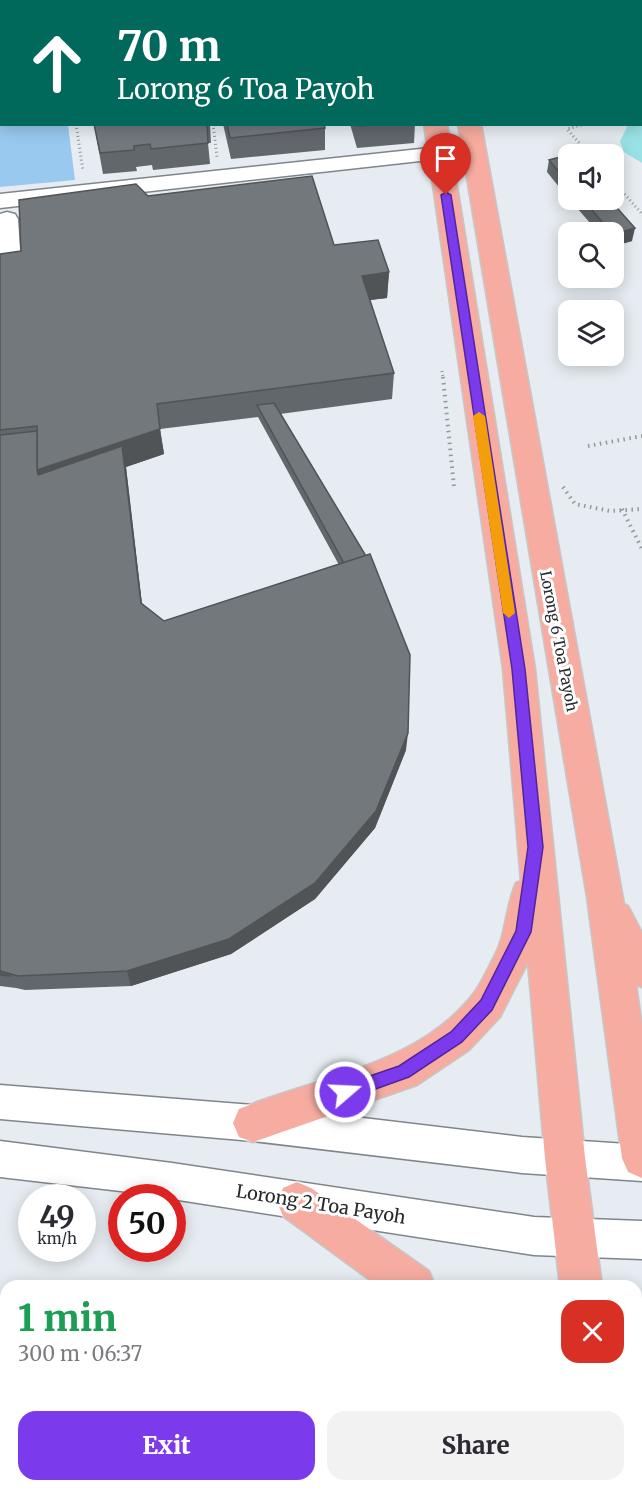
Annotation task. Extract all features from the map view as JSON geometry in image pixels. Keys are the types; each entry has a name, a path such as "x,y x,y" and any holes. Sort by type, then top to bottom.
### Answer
{"main road":[{"name":"Lorong 6 Toa Payoh","path":"469,126 604,897 642,1158"},
{"path":"437,139 519,669 565,1158 580,1280"},
{"path":"252,1123 403,1072 456,1037 487,1005 523,932 536,847"},
{"path":"604,897 642,970"},
{"path":"297,1202 406,1280"}],"street":[{"path":"10,279 4,210 437,139"},
{"path":"0,1102 252,1123 565,1158 642,1163"},
{"name":"Lorong 2 Toa Payoh","path":"0,1159 172,1181 297,1202 534,1236 642,1240"}],"path":[{"path":"76,126 83,172"},
{"path":"213,126 219,167"},
{"path":"578,126 567,129 580,144"},
{"path":"624,193 642,214"},
{"path":"441,363 454,487"},
{"path":"588,446 642,436"},
{"path":"562,485 575,504 610,511 642,510"},
{"path":"621,509 642,549"}],"shaded area":[{"path":"0,126 68,126 75,180 0,187"},
{"path":"628,126 642,126 642,163 624,152 624,144 620,141"}],"building":[{"path":"94,126 207,126 208,143 151,149 150,144 134,146 134,150 100,153"},
{"path":"227,126 324,126 325,128 230,138"},
{"path":"558,158 558,171 549,160"},
{"path":"312,176 334,245 378,240 389,272 362,276 394,373 157,404 160,429 37,470 37,426 0,430 0,254 21,251 19,200 136,184 148,196"},
{"path":"592,210 619,210 635,228 624,231 624,222 602,222"},
{"path":"274,403 366,556 344,563 257,405"},
{"path":"37,431 38,475 122,446 141,603 164,621 370,554 410,655 408,733 376,811 315,883 229,939 127,971 18,976 0,971 0,435"}],"slow traffic":[{"path":"479,416 509,613"}],"route":[{"path":"345,1092 403,1072 456,1037 487,1005 523,932 536,847 519,669 502,573 446,195"}]}
